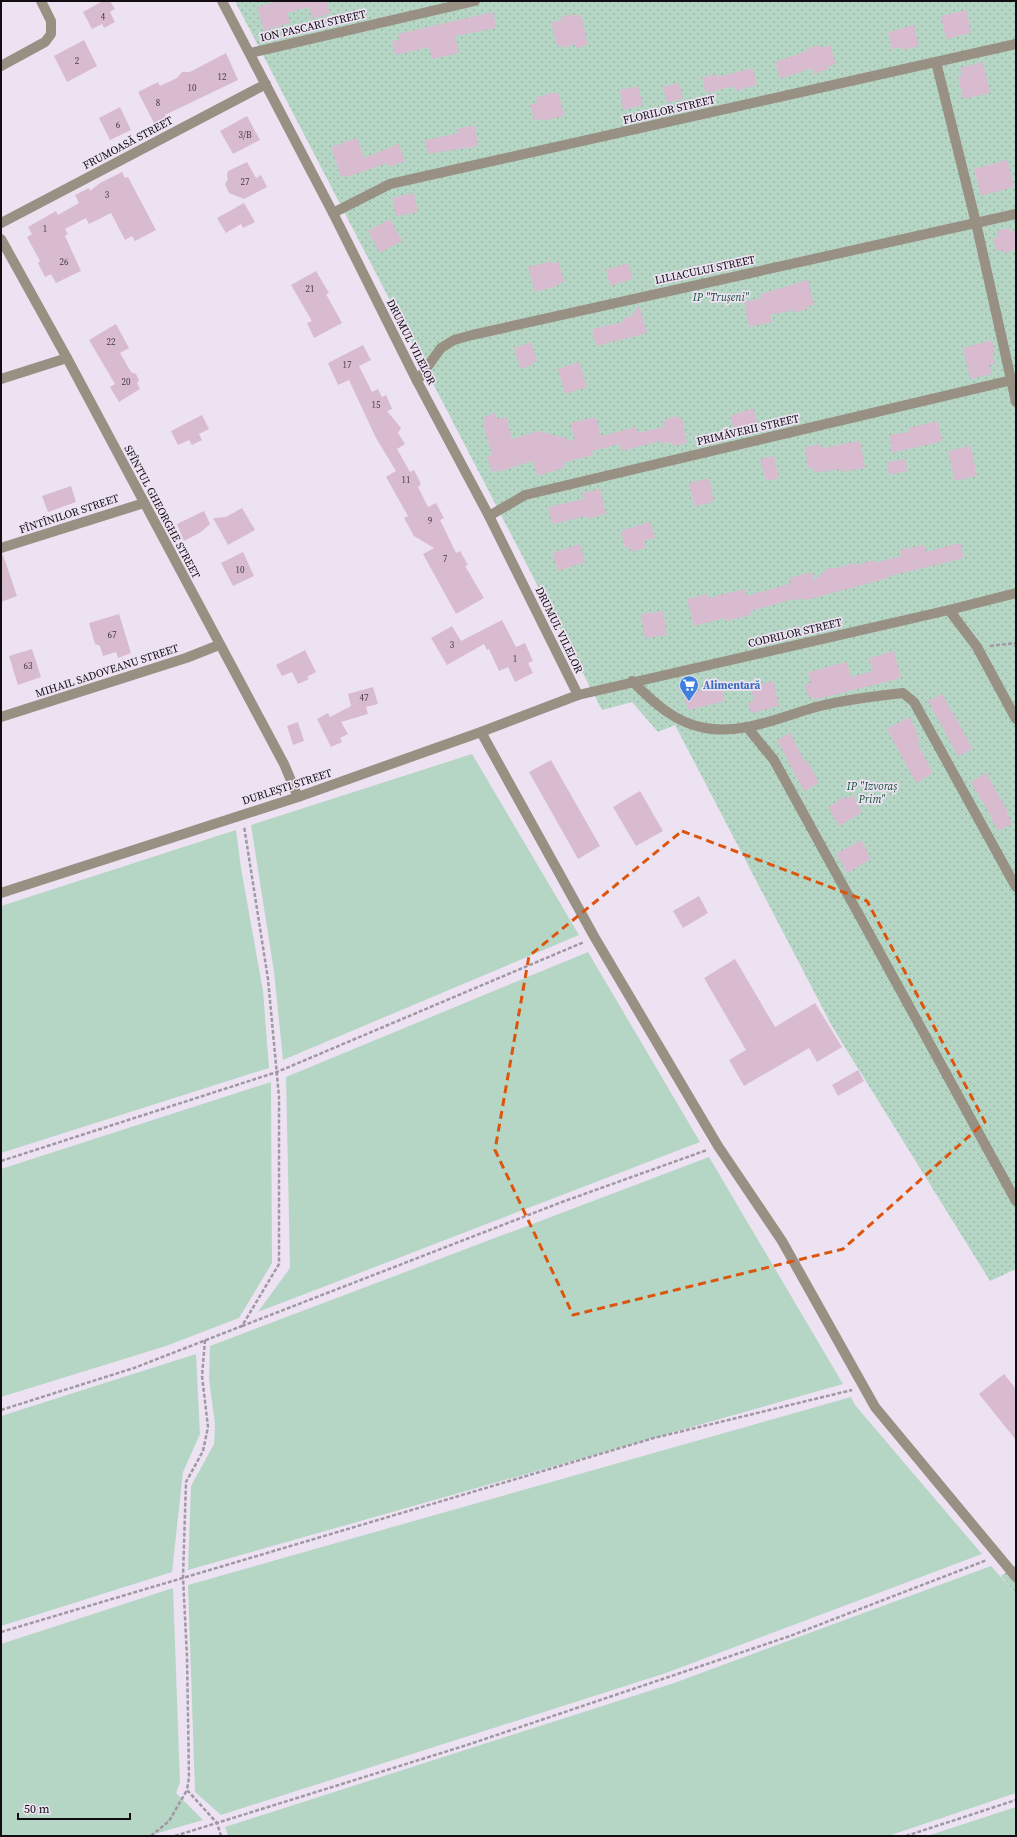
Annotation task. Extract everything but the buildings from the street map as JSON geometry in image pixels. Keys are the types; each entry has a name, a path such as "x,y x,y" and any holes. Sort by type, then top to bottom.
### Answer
{"street":[{"path":"1,66 45,42 51,34 51,21 41,1"},
{"name":"DRUMUL VILELOR","path":"222,1 333,213 417,381 489,516 578,695"},
{"name":"ION PASCARI STREET","path":"250,53 475,1"},
{"name":"FLORILOR STREET","path":"333,213 390,184 1016,44"},
{"path":"936,62 1013,379 1016,402"},
{"name":"FRUMOASĂ STREET","path":"1,223 266,84"},
{"name":"LILIACULUI STREET","path":"417,381 441,348 454,340 1016,214"},
{"name":"SFÎNTUL GHEORGHE STREET","path":"1,239 67,358 219,645 284,764 298,797"},
{"path":"1,379 67,358"},
{"name":"PRIMĂVERII STREET","path":"489,516 525,495 1013,379"},
{"name":"FÎNTÎNILOR STREET","path":"1,548 144,503"},
{"name":"CODRILOR STREET","path":"578,695 632,681 949,610 1016,593"},
{"path":"949,610 977,647 1016,719"},
{"name":"MIHAIL SADOVEANU STREET","path":"1,717 186,658 219,645"},
{"path":"632,681 661,709 682,721 712,729 747,727 817,707 903,693 914,702 1016,887"},
{"name":"DURLEȘTI STREET","path":"1,893 298,797 481,732 578,695"},
{"path":"747,727 774,760 1016,1201"},
{"path":"481,732 595,938 718,1146 782,1241 875,1408 1016,1577"}],"path":[{"path":"977,647 1016,643"},
{"path":"242,814 268,979 279,1097 279,1264 242,1326"},
{"path":"1,1161 277,1072 595,938"},
{"path":"1,1410 134,1368 562,1202 718,1146"},
{"path":"151,1836 169,1821 187,1790 189,1778 187,1657 183,1577 186,1482 203,1451 208,1427 202,1376 205,1340"},
{"path":"1,1632 654,1438 863,1387"},
{"path":"175,1836 468,1745 790,1636 997,1556"},
{"path":"187,1790 217,1823 221,1836"},
{"path":"906,1836 1016,1800"}],"highlighted area":[{"path":"682,831 867,901 985,1122 843,1249 573,1315 495,1150 529,956"}],"green space":[{"name":"IP \"Trușeni\"","path":"235,1 1016,1 1016,1269 990,1281 833,1028 675,725 658,732 632,702 602,710"},
{"path":"472,754 579,935 283,1060 274,972 251,825"},
{"path":"236,830 241,868 263,991 269,1068 1,1153 1,906"},
{"path":"588,952 700,1142 258,1312 290,1268 286,1077"},
{"path":"271,1082 272,1263 239,1318 166,1346 1,1397 1,1169"},
{"path":"709,1157 843,1384 188,1570 191,1486 214,1444 215,1424 209,1379 210,1346"},
{"path":"196,1354 200,1434 183,1472 172,1572 1,1626 1,1416"},
{"path":"851,1397 855,1405 982,1554 666,1673 221,1815 195,1792 188,1585"},
{"path":"1016,1565 1016,1594 1001,1576"},
{"path":"991,1566 1016,1594 1016,1793 888,1836 228,1836 225,1827 674,1683"},
{"path":"173,1588 180,1782 176,1793 203,1820 148,1836 1,1836 1,1644"},
{"path":"1016,1807 1016,1836 927,1836"}],"place":[{"name":"Alimentară","path":"689,702"}],"park label":[{"name":"IP \"Izvoraș Prim\"","path":"872,792"}]}
